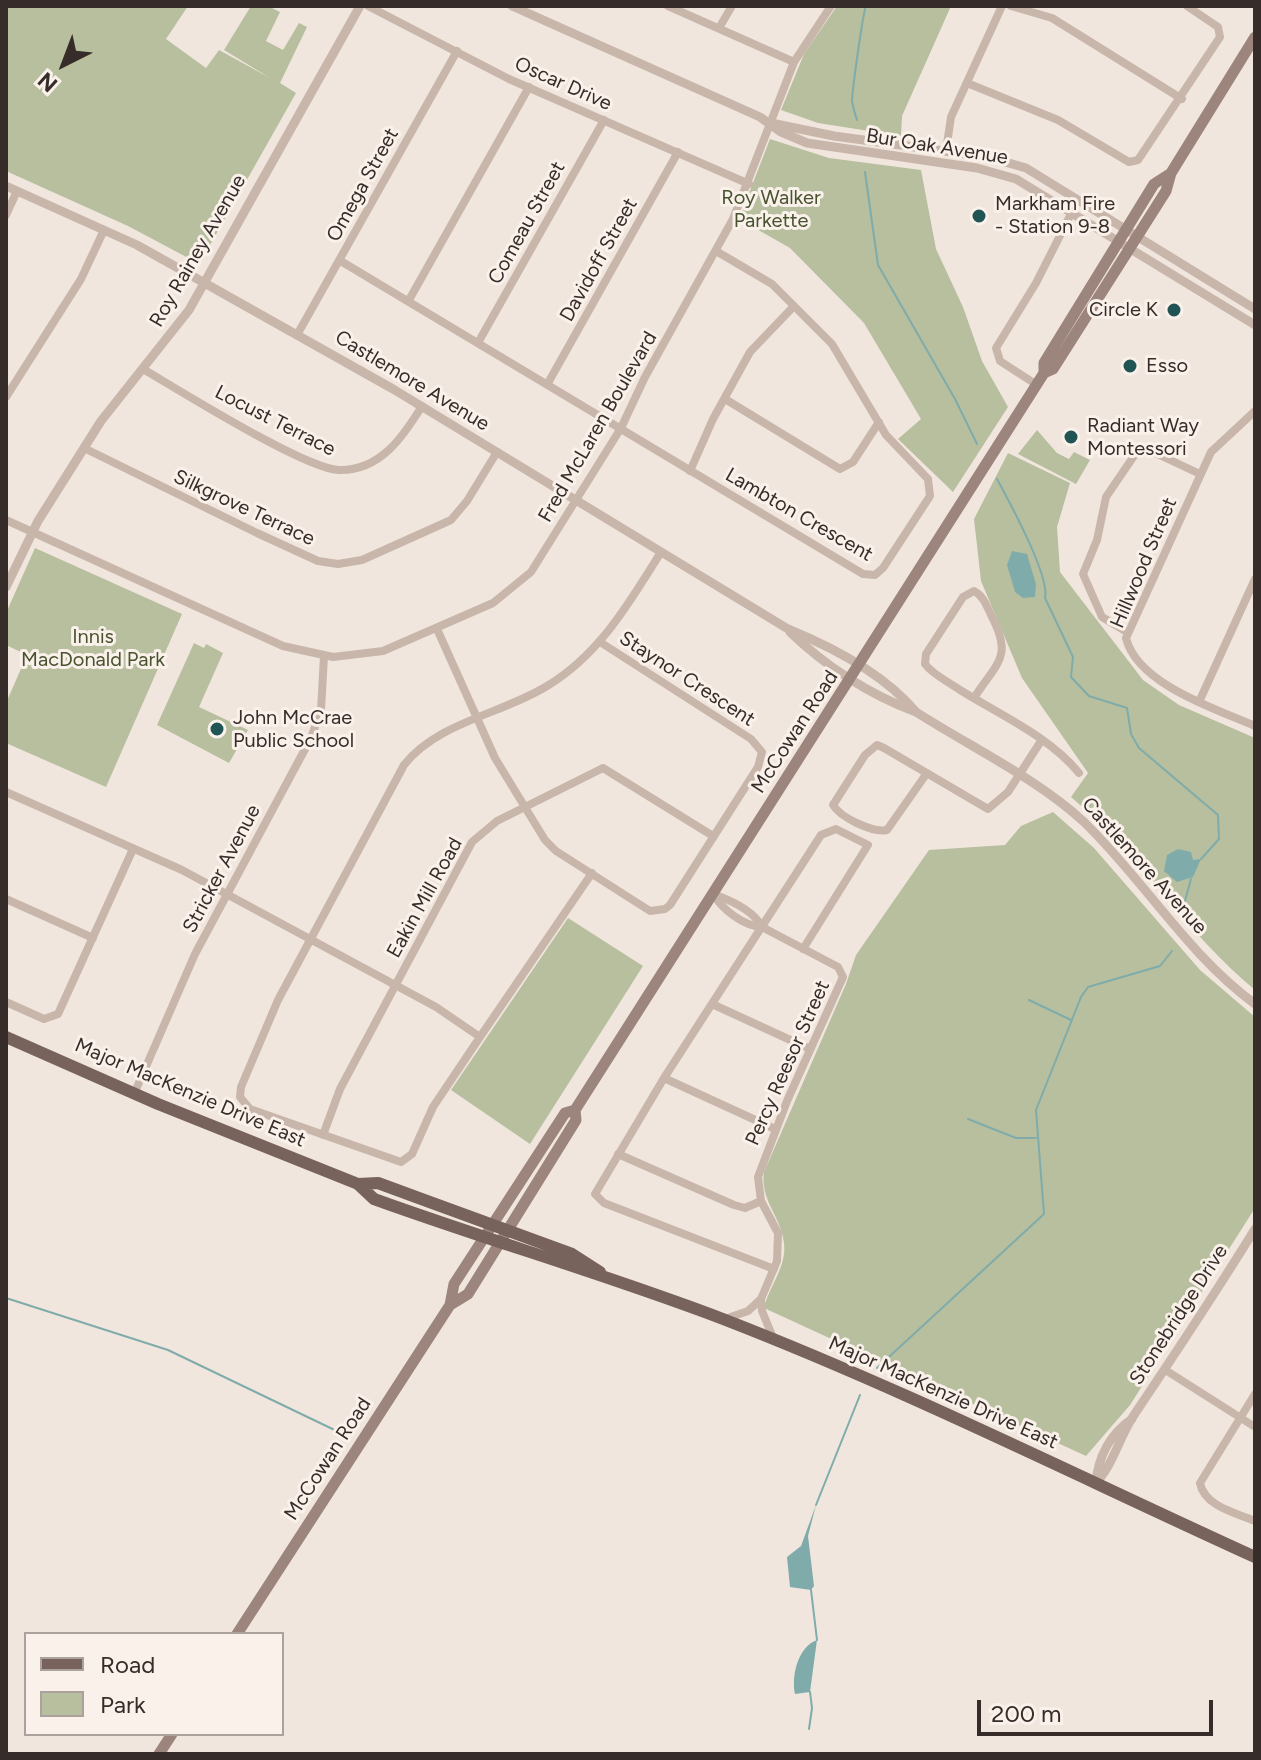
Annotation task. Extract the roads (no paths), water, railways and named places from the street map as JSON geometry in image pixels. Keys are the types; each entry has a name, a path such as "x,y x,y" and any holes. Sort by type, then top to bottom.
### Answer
{"main road":[{"name":"McCowan Road","path":"1044,373 1053,369 1166,191 1171,173 1255,37"},
{"name":"McCowan Road","path":"450,1305 468,1294 500,1244 576,1120 575,1110 1037,385 1044,373 1044,363 1118,240 1154,184 1171,173"},
{"name":"Major MacKenzie Drive East","path":"6,1037 134,1094 358,1184 374,1199 724,1319 1255,1557"},
{"name":"McCowan Road","path":"238,1632 450,1305 454,1284 565,1113 575,1110"},
{"name":"Major MacKenzie Drive East","path":"358,1184 378,1183 572,1254 609,1278"},
{"path":"159,1754 171,1736"}],"street":[{"name":"Roy Rainey Avenue","path":"6,587 32,532 84,448 110,409 183,320 360,6"},
{"name":"Oscar Drive","path":"368,6 529,87 749,184"},
{"name":"Bur Oak Avenue","path":"512,6 771,123 781,132 825,148 1001,174 1026,183 1255,325"},
{"path":"536,18 541,6"},
{"path":"668,6 794,62"},
{"path":"719,28 732,6"},
{"name":"Fred McLaren Boulevard","path":"6,520 283,646 324,656 370,654 437,629 493,603 521,582 621,428 749,184 794,62 831,6"},
{"path":"946,151 950,123 1002,6"},
{"path":"1011,6 1052,18 1182,99"},
{"path":"967,83 1071,126 1129,162 1143,157 1220,37 1218,27 1187,6"},
{"name":"Omega Street","path":"297,335 457,51"},
{"path":"409,300 529,87"},
{"name":"Comeau Street","path":"479,341 604,120"},
{"name":"Bur Oak Avenue","path":"771,123 785,123 821,134 1000,159 1026,168 1255,309"},
{"name":"Davidoff Street","path":"548,383 678,152"},
{"name":"Castlemore Avenue","path":"6,186 104,230 204,282 422,406 788,629 817,641 894,690 916,712"},
{"path":"6,215 17,191"},
{"path":"1037,385 1000,361 996,348 1036,283 1072,212"},
{"path":"6,397 81,279 104,230"},
{"name":"Lambton Crescent","path":"339,260 479,341 863,574 875,575 883,568 931,491 928,479 895,447 832,344 768,281 716,251"},
{"path":"690,471 756,344 794,306"},
{"name":"Locust Terrace","path":"143,369 278,445 338,470 354,468 392,450 422,406"},
{"path":"725,399 840,469 853,462 879,422"},
{"name":"Hillwood Street","path":"1255,411 1216,446 1127,632 1129,647 1145,666 1174,690 1255,726"},
{"name":"Silkgrove Terrace","path":"84,448 318,561 338,564 362,560 451,520 467,501 497,452"},
{"path":"1127,632 1102,617 1083,574 1098,537 1106,497 1138,450 1151,451 1200,474"},
{"path":"592,873 433,1107 408,1158 397,1161 250,1109 240,1097 241,1087 278,1000 404,765 424,744 544,688 600,642 661,552"},
{"path":"1199,702 1255,579"},
{"path":"974,698 1002,654 1004,644 984,600 974,591 963,597 925,658 928,668 974,698 1066,757 1079,773"},
{"name":"Staynor Crescent","path":"437,629 476,719 524,807 550,845 650,911 665,909 758,767 762,758 760,749 751,739 600,642"},
{"name":"Castlemore Avenue","path":"788,629 809,650 850,678 888,702 916,712 1018,776 1087,825 1208,963 1255,1004"},
{"name":"Stricker Avenue","path":"134,1094 195,954 318,720 324,656"},
{"path":"927,773 887,830 877,831 838,812 833,805 865,755 877,745 927,773 988,809 1005,796 1041,741"},
{"name":"Eakin Mill Road","path":"323,1135 340,1089 395,985 472,842 488,826 603,768 713,836"},
{"path":"6,792 226,894 395,985 480,1037"},
{"path":"774,1269 596,1197 596,1190 664,1078 824,832 836,829 868,845 803,949"},
{"path":"6,1002 44,1019 58,1014 133,849"},
{"name":"Percy Reesor Street","path":"713,894 721,906 753,927 762,927 838,967 843,977 775,1129 758,1177 761,1201 778,1233 779,1254 761,1299"},
{"path":"6,899 93,938"},
{"path":"712,1004 810,1049"},
{"path":"664,1078 775,1129"},
{"path":"618,1154 734,1205 745,1208 761,1201"},
{"name":"Stonebridge Drive","path":"1095,1484 1097,1465 1109,1442 1132,1419 1167,1371 1252,1241 1255,1229"},
{"path":"724,1319 748,1311 761,1299"},
{"path":"761,1299 762,1311 774,1340"},
{"path":"1167,1371 1255,1427"},
{"path":"1255,1394 1200,1483 1201,1493 1210,1501 1255,1521"}],"water":[{"path":"1012,551 1027,554 1036,584 1035,597 1023,598 1015,592 1007,565"},
{"path":"1178,849 1191,852 1193,860 1201,859 1193,877 1177,882 1164,871 1167,855"},
{"path":"816,1505 808,1536 814,1586 811,1590 790,1587 787,1557 801,1546"},
{"path":"817,1640 810,1692 795,1694 794,1678 801,1654"}],"waterway":[{"path":"857,120 852,95 866,6"},
{"path":"865,172 878,265 955,399 977,444"},
{"path":"997,479 1035,557 1045,598 1073,657 1071,677 1089,696 1127,708 1131,734 1139,748 1218,815 1219,839 1201,859"},
{"path":"1183,908 1191,879"},
{"path":"877,1368 1044,1214 1036,1110 1081,997 1088,987 1160,966 1172,951"},
{"path":"1029,1000 1071,1020"},
{"path":"968,1119 1016,1138 1036,1138"},
{"path":"6,1298 168,1350 345,1435"},
{"path":"816,1505 860,1395"},
{"path":"811,1590 817,1640"},
{"path":"809,1729 812,1708 810,1692"}],"place":[{"name":"Markham Fire - Station 9-8","path":"979,216"},
{"name":"Circle K","path":"1174,310"},
{"name":"Esso","path":"1130,366"},
{"name":"Radiant Way Montessori","path":"1071,437"},
{"name":"John McCrae Public School","path":"217,729"}],"park label":[{"name":"Roy Walker Parkette","path":"771,210"},
{"name":"Innis MacDonald Park","path":"93,648"}]}
